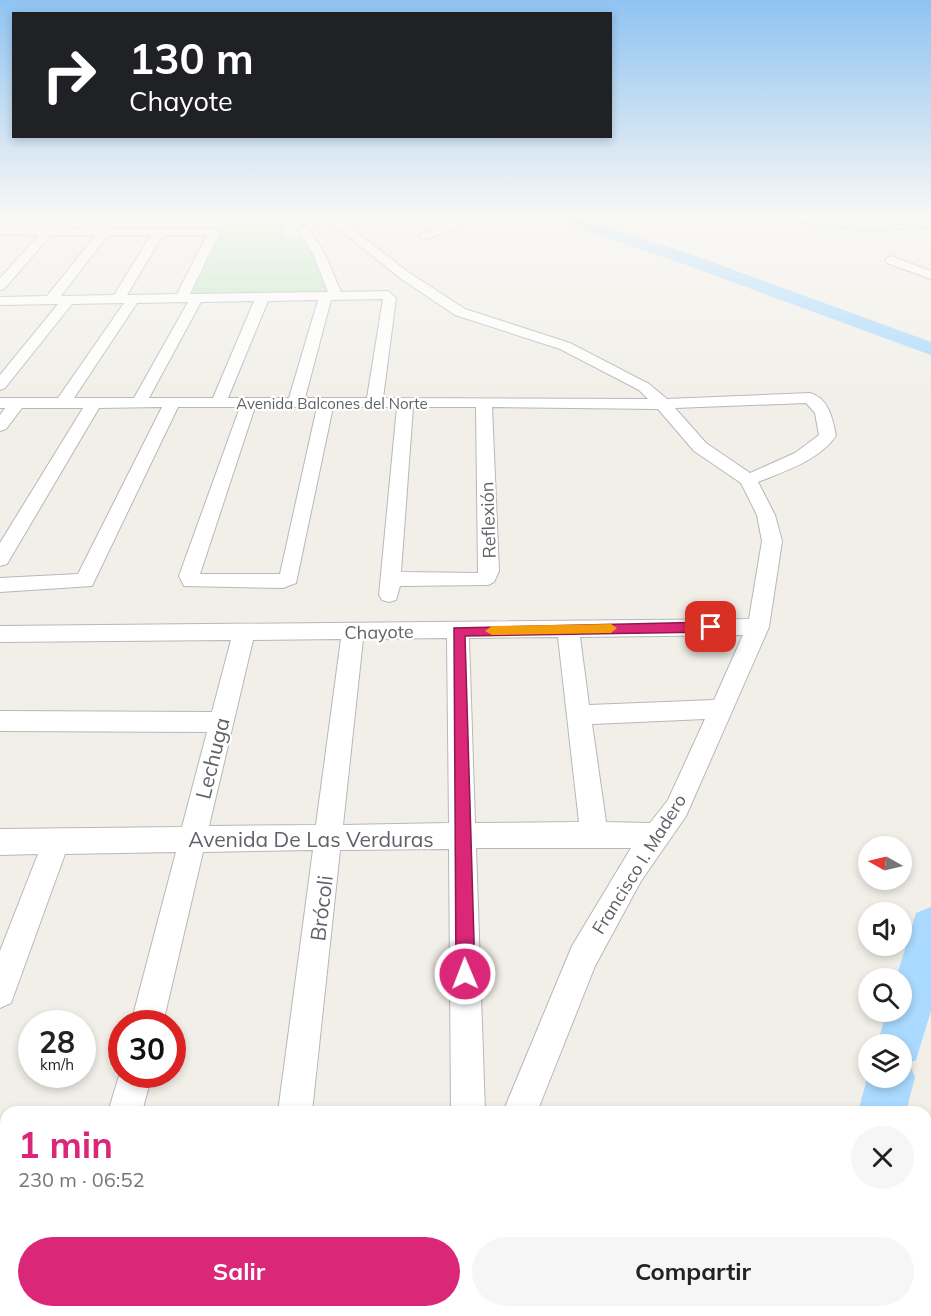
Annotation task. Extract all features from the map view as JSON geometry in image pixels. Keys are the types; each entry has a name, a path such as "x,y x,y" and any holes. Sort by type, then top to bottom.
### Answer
{"street":[{"path":"51,300 68,278"},
{"path":"62,404 135,278"},
{"path":"138,404 198,278"},
{"path":"295,404 331,295 326,278"},
{"path":"409,278 444,303 472,316 585,354 644,387 663,404 700,447 748,480"},
{"path":"1,302 388,295 390,298 374,403"},
{"path":"218,404 263,296"},
{"path":"0,385 68,300"},
{"name":"Avenida Balcones del Norte","path":"0,403 663,404 810,398 823,412 828,436 818,447 789,463 748,480"},
{"name":"Reflexión","path":"405,403 390,587 481,580 487,577 489,571 484,402"},
{"path":"0,426 17,403"},
{"path":"249,403 189,576 191,580 283,581 289,578 326,404"},
{"path":"0,559 93,404"},
{"path":"0,585 85,581 172,404"},
{"name":"Francisco I. Madero","path":"522,1106 583,957 631,871 658,836 689,784 758,627 772,541 766,515 748,480"},
{"name":"Chayote","path":"0,634 758,627"},
{"path":"568,629 594,834"},
{"path":"458,631 468,1106"},
{"name":"Brócoli","path":"296,1106 353,632"},
{"name":"Lechuga","path":"150,1010 244,633"},
{"path":"578,715 720,709"},
{"path":"0,721 221,722"},
{"name":"Avenida De Las Verduras","path":"0,842 594,834 658,836"},
{"path":"0,992 56,842"},
{"path":"127,1106 131,1088"}],"green space":[{"path":"199,278 326,278 332,292 191,295"}],"waterway":[{"path":"739,278 931,349"},
{"path":"903,1034 931,928"},
{"path":"884,1106 888,1088"}],"slow traffic":[{"path":"492,631 611,628"}],"route":[{"path":"465,974 458,631 711,627"}]}
